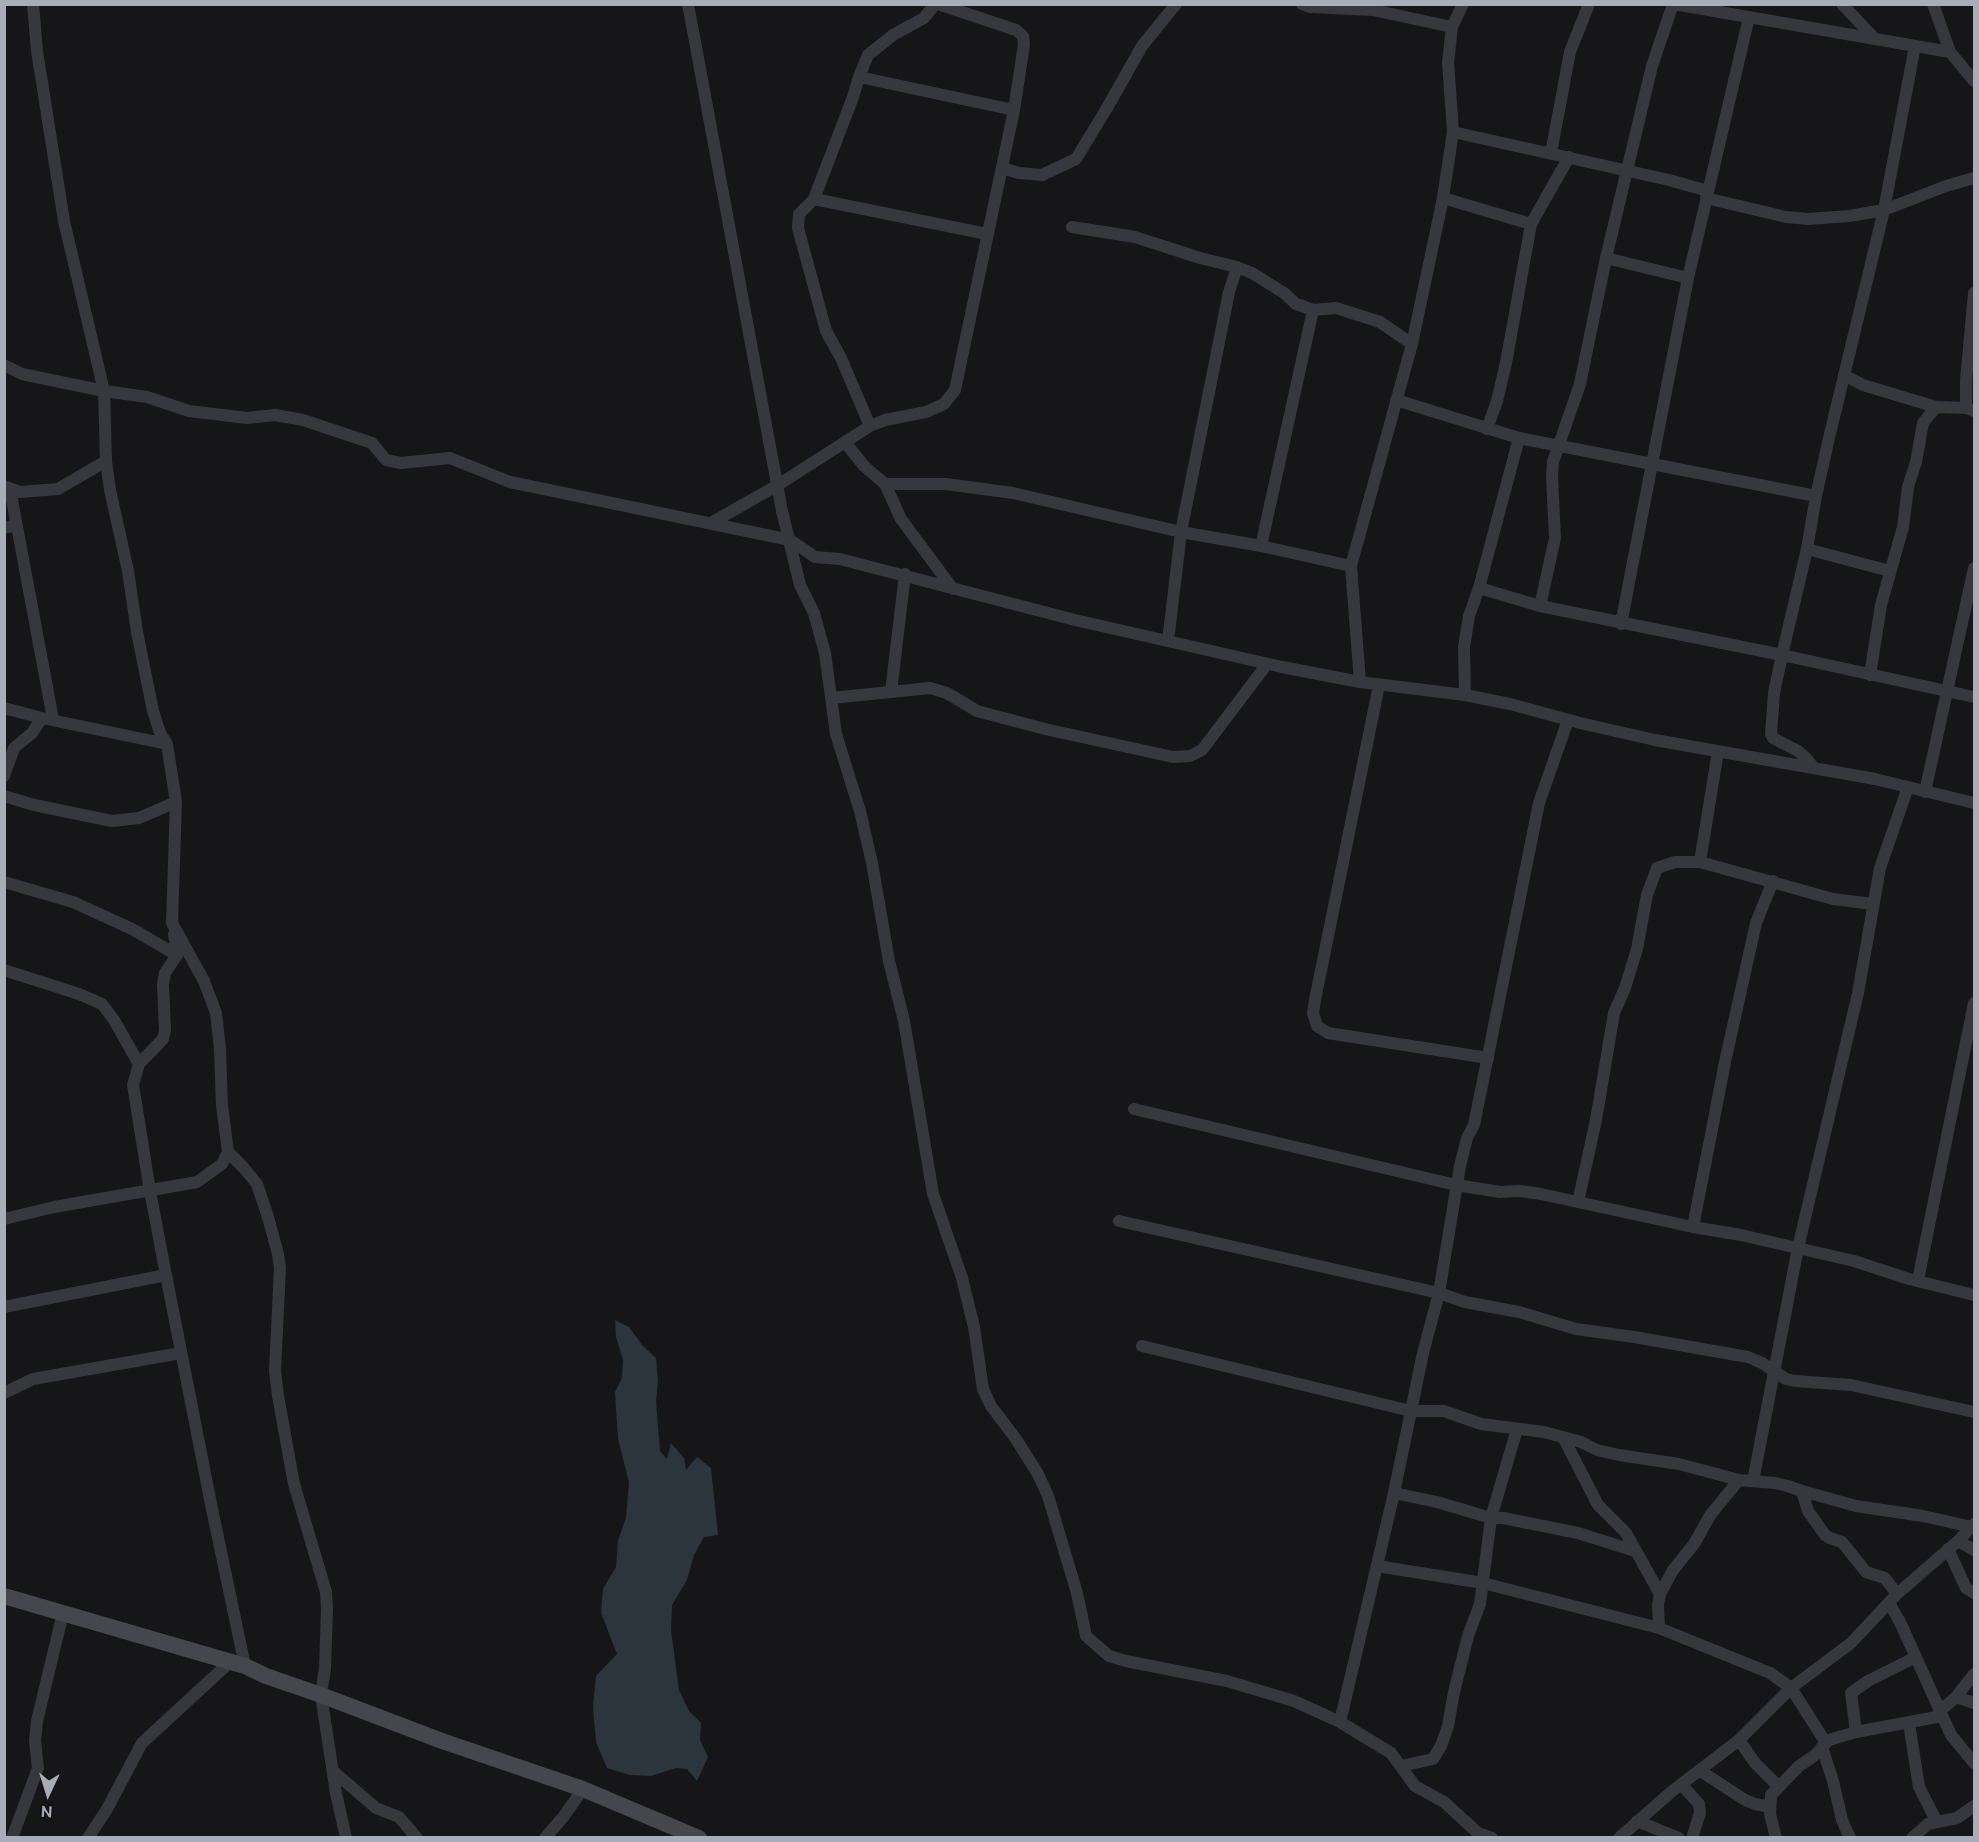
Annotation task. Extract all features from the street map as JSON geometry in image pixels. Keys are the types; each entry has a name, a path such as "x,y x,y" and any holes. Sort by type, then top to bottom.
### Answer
{"street":[{"path":"33,4 37,51 64,221 104,391 106,461 110,490 128,571 137,632 153,711 160,733 167,744 176,802 172,923 177,955 165,973 163,984 165,1030 163,1039 139,1064 133,1085 150,1191 238,1664"},
{"path":"688,4 778,485 800,585 814,613 825,653 836,734 860,812 878,893 889,961 904,1021 933,1194 962,1278 974,1327 983,1389 991,1406 1016,1439 1038,1474 1048,1496 1072,1571 1086,1636 1109,1656 1227,1681 1294,1701 1340,1722 1391,1753 1415,1786 1444,1802 1478,1833 1492,1838"},
{"path":"711,523 778,485 870,426 885,420 926,412 944,404 955,390 1021,76 1023,36 1016,30 937,4 924,18 893,35 868,55 814,199 799,214 798,228 826,331 841,358 870,426"},
{"path":"1002,168 1019,173 1042,175 1076,159 1142,46 1176,4"},
{"path":"1302,4 1310,7 1374,7 1452,27"},
{"path":"1360,682 1351,566 1412,344 1443,198 1453,132 1448,62 1452,27 1463,4"},
{"path":"1551,153 1570,52 1589,4"},
{"path":"1540,606 1556,537 1553,462 1580,384 1606,258 1652,66 1673,4 1950,52"},
{"path":"1842,4 1874,38"},
{"path":"1933,4 1950,52 1974,81"},
{"path":"1621,624 1688,278 1749,17"},
{"path":"1813,767 1798,751 1773,738 1771,734 1774,693 1808,549 1816,496 1884,210 1915,46"},
{"path":"859,77 1014,110"},
{"path":"1453,132 1669,180 1707,195 1786,217 1808,219 1849,216 1884,210 1946,186 1974,178"},
{"path":"1487,429 1497,401 1506,363 1531,224 1569,157"},
{"path":"1443,198 1531,224"},
{"path":"814,199 987,234"},
{"path":"1072,227 1135,237 1237,267 1276,288 1296,304 1313,310 1336,308 1380,322 1412,344"},
{"path":"1606,258 1688,278"},
{"path":"1168,641 1180,532 1226,304 1237,267"},
{"path":"1845,375 1863,385 1936,407 1970,410 1966,380 1974,293"},
{"path":"1261,546 1313,310"},
{"path":"4,365 22,375 147,397 189,411 247,418 275,415 303,420 372,443 386,460 401,463 450,458 510,482 711,523 760,536 790,540 815,557 840,558 953,589 1267,664 1379,685 1465,695 1655,740 1813,767 1974,803"},
{"path":"1396,400 1519,438 1816,496"},
{"path":"1870,675 1874,640 1890,571 1904,527 1908,488 1916,462 1923,423 1936,407"},
{"path":"1465,695 1464,647 1469,616 1479,588 1519,438"},
{"path":"845,442 864,466 885,484 902,519 953,589"},
{"path":"47,719 11,526 7,488 20,492 58,489 106,461"},
{"path":"885,484 946,484 1013,493 1180,532 1261,546 1351,566"},
{"path":"1808,549 1890,571"},
{"path":"1925,792 1974,568"},
{"path":"891,692 905,574"},
{"path":"1479,588 1540,606 1621,624 1974,697"},
{"path":"831,698 930,688 947,693 977,711 1045,729 1173,757 1190,756 1202,750 1267,664"},
{"path":"1379,685 1313,1013 1317,1026 1328,1033 1488,1058"},
{"path":"4,708 167,744"},
{"path":"4,776 14,748 47,719"},
{"path":"1340,1722 1439,1293 1456,1185 1467,1138 1474,1125 1539,803 1568,720"},
{"path":"1700,862 1718,751"},
{"path":"1753,1481 1798,1248 1858,993 1880,868 1908,787"},
{"path":"4,796 34,805 112,821 138,818 176,802"},
{"path":"1578,1202 1596,1120 1614,1013 1625,988 1637,948 1647,895 1657,868 1675,862 1700,862 1833,899 1873,904"},
{"path":"1693,1227 1725,1062 1756,923 1773,881"},
{"path":"4,882 73,902 132,929 177,955"},
{"path":"4,1219 54,1207 197,1182 222,1164 228,1152 222,1106 216,1013 204,981 172,923"},
{"path":"4,970 79,994 102,1004 114,1020 139,1064"},
{"path":"1918,1280 1974,1003"},
{"path":"1134,1109 1456,1185 1500,1192 1520,1191 1541,1194 1693,1227 1732,1233 1854,1261 1974,1295"},
{"path":"228,1152 257,1184 278,1254 280,1268 275,1371 294,1484 326,1592 325,1668 321,1695 337,1799 346,1838"},
{"path":"1119,1221 1439,1293 1465,1302 1519,1312 1583,1331 1623,1335 1748,1357 1762,1363 1774,1373 1795,1381 1851,1385 1974,1412"},
{"path":"4,1307 166,1275"},
{"path":"1142,1346 1411,1411 1444,1411 1481,1424 1563,1437 1597,1450 1679,1464 1738,1480 1775,1483 1856,1506 1973,1525"},
{"path":"4,1394 33,1379 181,1353"},
{"path":"1401,1766 1433,1759 1441,1746 1448,1726 1468,1636 1480,1604 1491,1518 1517,1429"},
{"path":"1563,1437 1598,1505 1626,1533 1660,1594"},
{"path":"1659,1628 1660,1594 1672,1570 1694,1544 1711,1514 1738,1480"},
{"path":"1802,1491 1808,1511 1820,1529 1830,1538 1842,1542 1866,1572 1885,1578 1916,1657 1951,1735 1974,1763"},
{"path":"1394,1494 1437,1502 1491,1518 1503,1518 1578,1533 1635,1551"},
{"path":"1619,1838 1681,1784 1739,1740 1791,1688 1851,1643 1893,1598 1973,1525"},
{"path":"1958,1541 1974,1550"},
{"path":"1948,1549 1966,1588 1974,1593"},
{"path":"1377,1566 1483,1583 1659,1628 1770,1673 1791,1688 1824,1745 1842,1820 1850,1838"},
{"path":"4,1596 238,1664 442,1741 582,1789 699,1838"},
{"path":"12,1838 38,1768 35,1741 37,1721 63,1613"},
{"path":"1856,1732 1851,1693 1868,1680 1916,1657"},
{"path":"88,1838 110,1803 142,1743 238,1664"},
{"path":"1776,1838 1770,1807 1771,1795 1824,1745 1833,1738 1909,1723 1941,1714 1974,1674"},
{"path":"1956,1697 1974,1704"},
{"path":"1909,1723 1919,1787 1937,1822"},
{"path":"1739,1740 1755,1763 1779,1787"},
{"path":"1699,1770 1744,1800 1770,1807"},
{"path":"333,1771 376,1808 399,1817 417,1838"},
{"path":"1681,1784 1699,1804 1700,1813 1692,1838"},
{"path":"545,1838 564,1816 582,1789"},
{"path":"1914,1837 1928,1824 1957,1818 1974,1806"},
{"path":"1637,1821 1679,1838"}],"shaded area":[{"path":"615,1320 629,1327 642,1345 656,1358 658,1381 656,1401 660,1451 667,1459 671,1443 684,1458 686,1470 697,1457 711,1468 718,1535 704,1537 694,1555 687,1580 672,1605 671,1630 679,1690 689,1711 701,1723 700,1740 708,1757 697,1781 687,1769 676,1768 651,1776 630,1775 607,1768 596,1742 593,1707 596,1676 617,1654 601,1613 603,1589 616,1567 618,1541 626,1518 629,1482 618,1439 615,1392 622,1378 623,1360 616,1337"}]}
